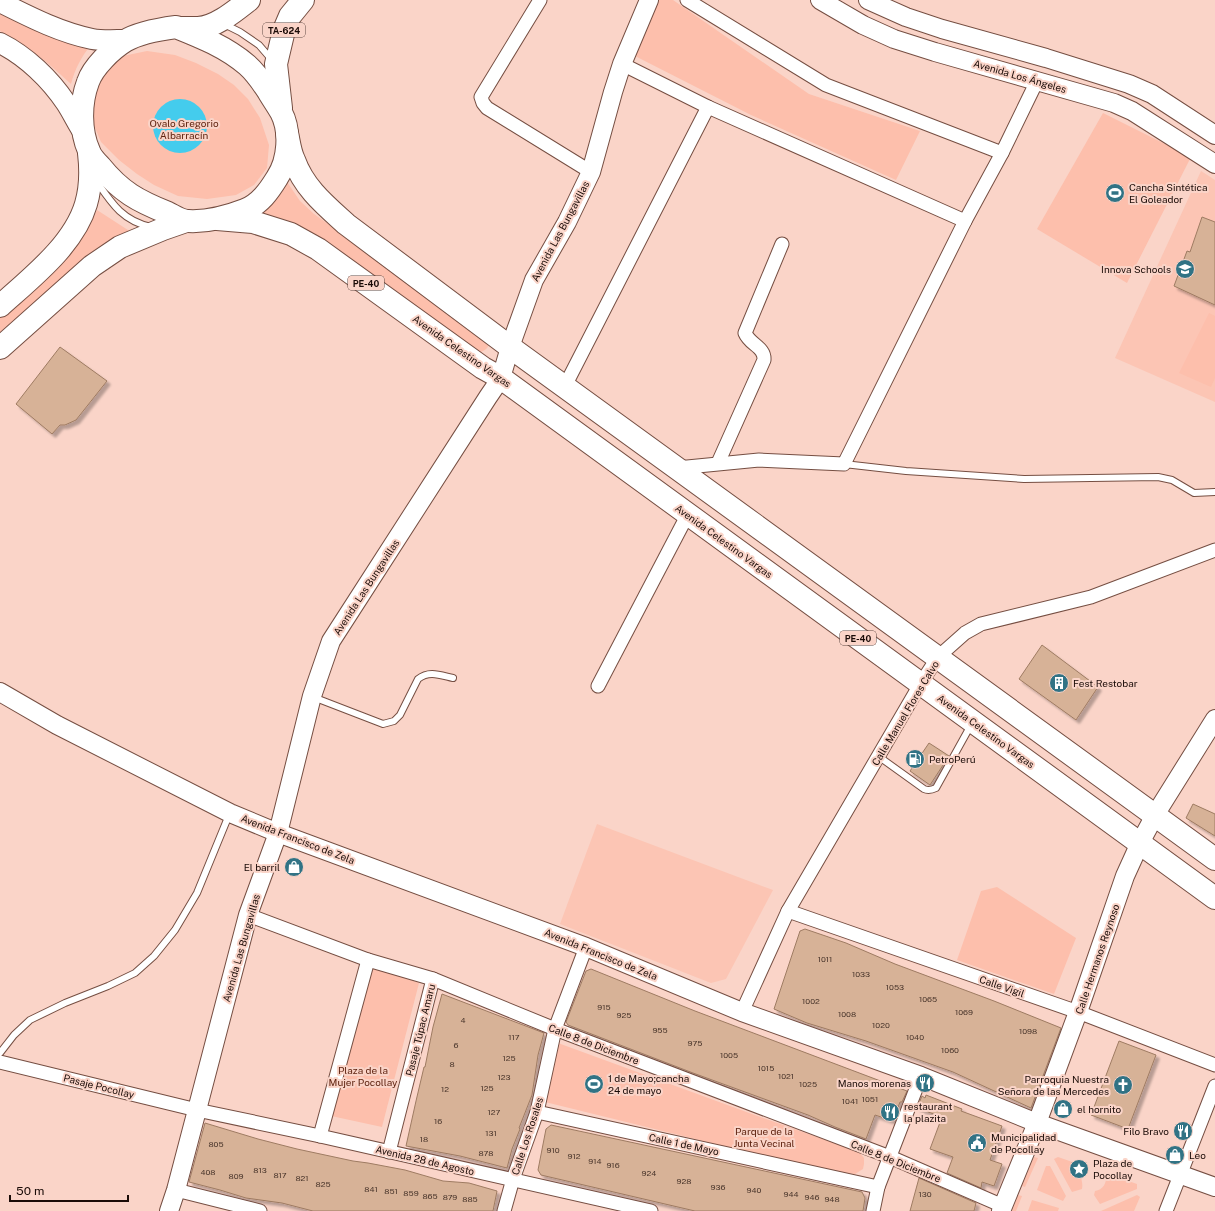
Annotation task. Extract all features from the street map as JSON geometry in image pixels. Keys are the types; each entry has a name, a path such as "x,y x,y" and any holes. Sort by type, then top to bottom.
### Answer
{"highway":[{"path":"0,306 44,267 63,245 73,230 86,204 91,174 82,104 88,81 108,54 126,40 155,30 200,28 219,22 249,0"},
{"name":"TA-624","path":"284,123 276,64 284,30 290,16 303,0"},
{"path":"0,348 92,266 120,247 186,221 217,219 251,208 263,198 282,171 286,157 284,123 263,84 248,65 228,52 209,41 176,28"},
{"name":"PE-40","path":"284,123 293,160 305,183 321,201 346,224 510,347 1215,859"},
{"path":"86,142 109,177 124,191 145,204 186,221"},
{"name":"Avenida Celestino Vargas","path":"217,219 253,222 290,234 311,245 483,368 501,378 1215,898"},
{"path":"629,471 646,445"}],"main road":[{"path":"0,2 40,22 67,32 93,39 126,40"},
{"path":"0,43 30,63 49,82 66,102 86,142"}],"street":[{"path":"540,0 481,97 487,108 591,172"},
{"name":"Avenida Las Bungavillas","path":"169,1211 176,1190 248,915 278,833 312,696 331,641 501,378 510,347 534,280 567,222 591,172 622,64 649,0"},
{"path":"687,0 826,85 1002,153"},
{"name":"Avenida Los Ángeles","path":"820,0 863,25 894,39 1114,103 1132,111 1215,164"},
{"path":"868,0 906,17 942,30 1046,58 1129,84 1152,94 1215,135"},
{"path":"622,64 708,107 965,220"},
{"path":"1100,99 1107,77"},
{"path":"677,468 758,460 844,464 965,220 1002,153 1037,81"},
{"path":"565,386 708,107"},
{"path":"718,463 764,360 765,356 763,351 751,341 745,333 782,244"},
{"path":"598,686 688,514"},
{"name":"Calle Manuel Flores Calvo","path":"742,1012 788,911 921,683 938,657 965,633 981,624 1091,597 1215,550"},
{"name":"Avenida Francisco de Zela","path":"0,692 58,725 230,813 278,833 586,947 742,1012 921,1076 1037,1123 1215,1187"},
{"name":"Calle Hermanos Reynoso","path":"1002,1208 1037,1123 1126,876 1140,843 1155,815 1215,719"},
{"name":"Calle Vigil","path":"788,911 1078,1012 1215,1065"},
{"name":"Calle 8 de Diciembre","path":"248,915 368,960 433,979 555,1029 890,1157 1002,1208"},
{"name":"Calle Los Rosales","path":"504,1211 513,1179 537,1112 555,1029 586,947"},
{"path":"320,1136 368,960"},
{"name":"Pasaje Túpac Amaru","path":"389,1152 433,979"},
{"name":"Pasaje Pocollay","path":"0,1062 197,1110"},
{"path":"873,1211 878,1187 921,1076"},
{"path":"1166,1211 1215,1086"},
{"name":"Avenida 28 de Agosto","path":"197,1110 320,1136 651,1211"},
{"name":"Calle 1 de Mayo","path":"537,1112 878,1187"},
{"path":"176,1190 260,1211"}],"lane":[{"path":"219,22 240,32 259,44 276,64"},
{"path":"91,174 121,214 139,224 163,229"},
{"path":"844,464 906,471 1024,479 1158,477 1172,480 1194,493 1215,492"},
{"path":"312,696 384,724 394,721 400,715 418,679 423,675 432,673 453,678"},
{"path":"878,756 924,789 932,790 936,788 973,722"},
{"path":"0,1053 14,1035 30,1020 65,1002 108,986 135,972 154,956 175,930 197,893 230,813"}],"shaded area":[{"name":"Innova Schools","path":"1201,171 1215,180 1215,402 1115,358"},
{"path":"597,824 773,890 726,979 711,983 560,924"}],"green space":[{"path":"658,0 673,0 809,94 920,131 896,180 751,115 635,56"},
{"path":"0,10 91,45 79,63 71,84 29,48 0,31"},
{"name":"Ovalo Gregorio Albarracín","path":"147,51 175,55 196,63 218,74 234,85 248,99 260,118 269,145 267,168 254,185 236,195 207,199 178,196 154,185 137,174 119,160 101,142 90,116 100,74 123,56"},
{"name":"Cancha Sintética El Goleador","path":"1103,113 1191,157 1127,283 1037,229"},
{"path":"285,179 300,201 314,214 485,335 488,342 488,347 483,351 476,353 308,233 286,220 260,214"},
{"path":"97,210 131,232 0,333 0,313 78,245"},
{"path":"1209,313 1215,316 1215,378 1211,387 1179,373"},
{"path":"997,887 1076,938 1054,994 957,960 981,891"},
{"name":"Plaza de la Mujer Pocollay","path":"362,961 419,983 382,1127 322,1114"},
{"name":"Parque de la Junta Vecinal","path":"558,1043 859,1152 864,1158 863,1169 855,1174 846,1173 740,1150 545,1102"},
{"path":"1034,1157 1038,1158 1025,1187 1022,1186"},
{"path":"1058,1157 1081,1165 1084,1168 1081,1174 1082,1189 1072,1192 1054,1159"},
{"path":"1046,1166 1050,1166 1066,1196 1063,1201 1037,1190"},
{"path":"1108,1174 1137,1184 1137,1189 1100,1204 1094,1195 1095,1191 1104,1186 1106,1175"},
{"path":"1018,1195 1022,1196 1016,1211 1012,1211"},
{"path":"1137,1195 1140,1197 1134,1211 1101,1211"},
{"path":"1032,1200 1059,1208 1058,1211 1028,1211"}],"water":[{"path":"175,99 185,99 195,103 203,111 207,121 207,131 203,141 195,149 185,153 175,153 165,149 157,141 153,131 153,121 157,111 165,103"}],"building":[{"path":"1202,217 1215,222 1215,305 1174,286 1187,251 1190,252"},
{"path":"60,347 107,381 76,420 65,425 60,425 52,434 16,404"},
{"name":"Fest Restobar","path":"1042,645 1098,687 1076,720 1019,679"},
{"path":"929,743 949,756 930,785 910,771"},
{"path":"1193,804 1215,814 1215,836 1186,818"},
{"path":"805,929 846,943 895,964 1061,1028 1031,1108 953,1072 866,1041 807,1023 774,1009 800,931"},
{"path":"591,969 695,1011 907,1091 902,1102 900,1102 893,1121 875,1115 866,1139 808,1115 568,1025 566,1022 586,971"},
{"path":"442,994 544,1033 538,1055 532,1095 519,1128 520,1129 512,1149 507,1168 460,1156 406,1146"},
{"name":"Parroquia Nuestra Señora de las Mercedes","path":"1119,1041 1156,1055 1128,1129 1091,1115"},
{"path":"926,1095 962,1109 961,1111 1002,1126 990,1160 1002,1164 994,1186 982,1182 981,1188 947,1173 953,1157 930,1149 942,1117 917,1108 922,1096 925,1098"},
{"path":"205,1123 297,1149 405,1170 443,1181 469,1183 497,1191 493,1211 313,1211 282,1203 246,1198 189,1182"},
{"path":"551,1125 862,1192 865,1198 863,1211 695,1211 541,1175 538,1170 546,1129"},
{"path":"919,1178 976,1203 974,1211 910,1211"}],"place":[{"name":"Cancha Sintética El Goleador","path":"1115,193"},
{"name":"Innova Schools","path":"1185,269"},
{"name":"Fest Restobar","path":"1059,683"},
{"name":"PetroPerú","path":"915,759"},
{"name":"El barril","path":"294,867"},
{"name":"Manos morenas","path":"925,1083"},
{"name":"1 de Mayo;cancha 24 de mayo","path":"594,1084"},
{"name":"Parroquia Nuestra Señora de las Mercedes","path":"1123,1085"},
{"name":"el hornito","path":"1063,1109"},
{"name":"restaurant la plazita","path":"890,1112"},
{"name":"Filo Bravo","path":"1183,1131"},
{"name":"Municipalidad de Pocollay","path":"977,1143"},
{"name":"Leo","path":"1175,1155"},
{"name":"Plaza de Pocollay","path":"1079,1169"}]}
